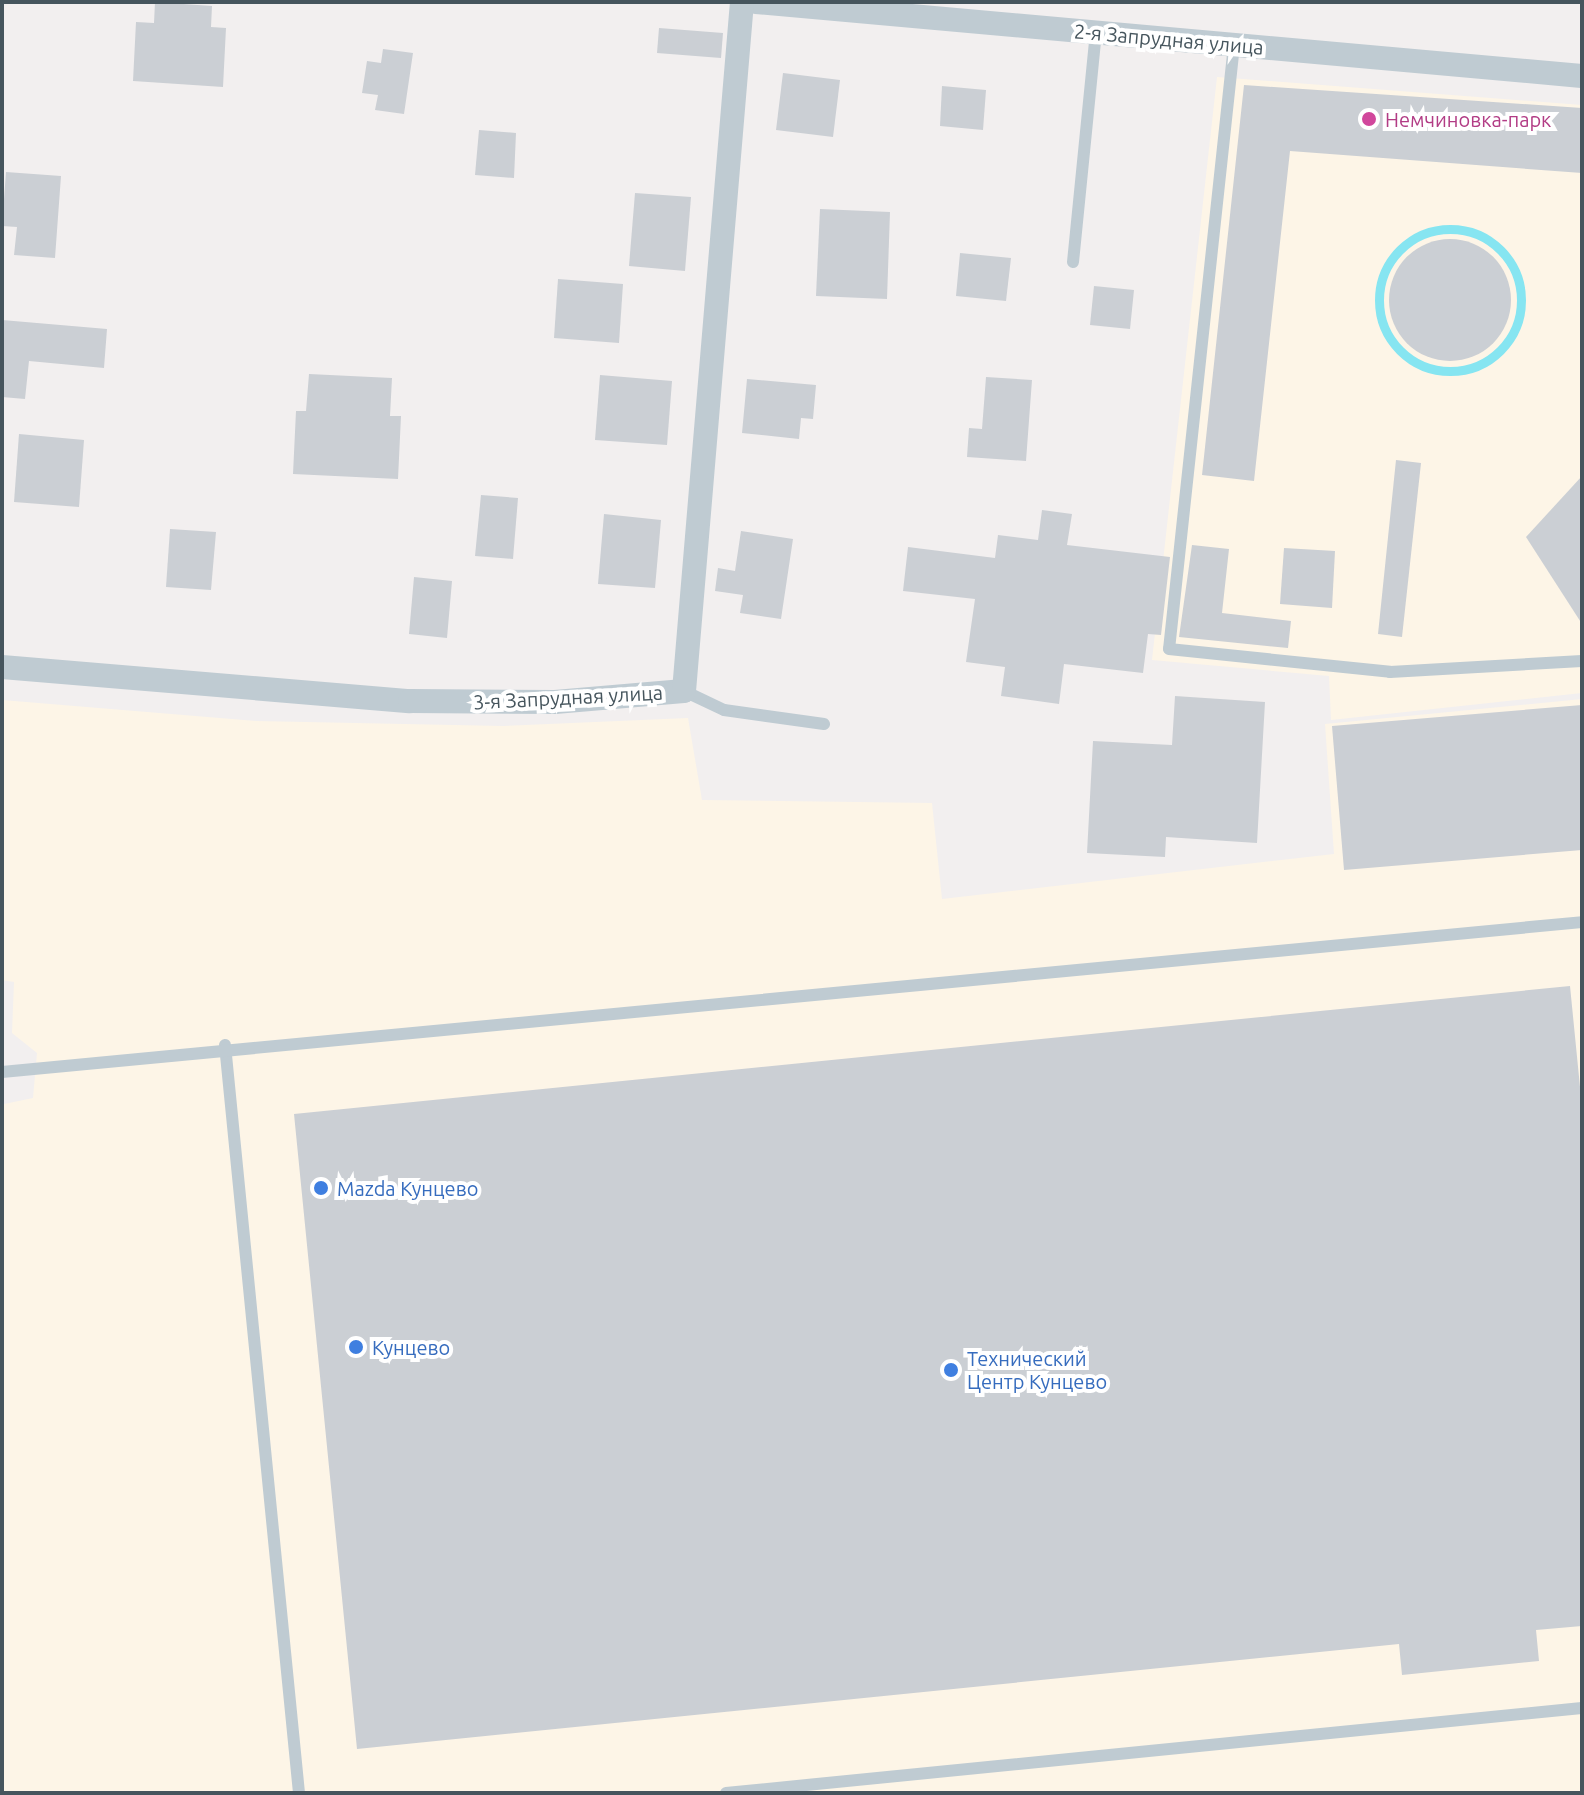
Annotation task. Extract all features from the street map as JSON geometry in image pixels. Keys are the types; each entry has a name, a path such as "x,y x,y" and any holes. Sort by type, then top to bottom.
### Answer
{"street":[{"name":"3-я Запрудная улица","path":"2,667 410,701 555,702 684,691 742,2"},
{"name":"2-я Запрудная улица","path":"756,2 1582,76"}],"lane":[{"path":"1073,262 1096,33"},
{"path":"1234,45 1169,649 1390,672 1582,661"},
{"path":"684,691 724,710 824,724"},
{"path":"2,1072 225,1045 1582,922"},
{"path":"225,1045 299,1793"},
{"path":"726,1793 1582,1708"}],"shaded area":[{"path":"1217,77 1582,105 1582,693 1331,720 1329,676 1152,660"},
{"path":"1582,699 1582,1793 2,1793 2,1117 4,1104 33,1098 37,1053 12,1033 14,982 2,980 2,700 256,721 503,726 688,718 702,800 932,803 942,899 1334,854 1325,724"}],"building":[{"path":"155,2 212,6 211,27 226,28 223,87 133,81 136,22 154,23"},
{"path":"659,28 723,33 721,58 657,53"},
{"path":"383,49 413,53 404,114 375,110 378,95 362,93 367,61 381,63"},
{"path":"783,73 840,80 833,137 776,130"},
{"path":"1244,85 1582,108 1582,173 1290,151 1254,481 1202,475"},
{"path":"942,86 986,90 983,130 940,126"},
{"path":"479,130 516,133 514,178 475,175"},
{"path":"6,172 61,176 55,258 14,255 17,227 2,226"},
{"path":"635,193 691,197 685,271 629,266"},
{"path":"820,209 890,212 887,299 816,296"},
{"path":"1450,239 1474,243 1493,257 1507,276 1511,300 1507,324 1493,343 1474,357 1450,361 1426,357 1407,343 1393,324 1389,300 1393,276 1407,257 1426,243"},
{"path":"960,253 1011,258 1006,301 956,296"},
{"path":"558,279 623,284 619,343 554,338"},
{"path":"1094,286 1134,290 1130,329 1090,325"},
{"path":"2,320 107,329 104,368 29,361 25,399 2,397"},
{"path":"309,374 392,378 390,416 401,416 398,479 293,474 296,411 306,411"},
{"path":"600,375 672,381 667,445 595,440"},
{"path":"986,377 1032,380 1026,461 967,457 969,428 982,429"},
{"path":"747,379 816,385 813,419 801,418 799,439 742,433"},
{"path":"19,434 84,440 79,507 14,502"},
{"path":"1396,460 1421,463 1402,637 1378,634"},
{"path":"1582,476 1582,624 1526,537"},
{"path":"481,495 518,498 513,559 475,556"},
{"path":"1042,510 1072,514 1067,545 1170,557 1161,635 1148,634 1143,673 1064,664 1059,704 1001,696 1005,667 966,662 975,599 903,591 908,547 995,558 998,535 1038,540"},
{"path":"604,514 661,520 655,588 598,584"},
{"path":"170,529 216,532 211,590 166,587"},
{"path":"741,531 793,539 781,619 740,613 743,595 715,591 718,568 735,571"},
{"path":"1192,545 1229,549 1222,613 1291,621 1288,648 1179,637"},
{"path":"1284,548 1335,551 1332,608 1280,604"},
{"path":"414,577 452,581 447,638 409,634"},
{"path":"1175,696 1265,702 1257,843 1166,837 1165,857 1087,853 1093,741 1172,745"},
{"path":"1582,705 1582,850 1344,870 1332,726"},
{"name":"Технический Центр Кунцево","path":"1570,986 1582,1107 1582,1626 1536,1630 1539,1661 1402,1675 1399,1644 357,1749 294,1114"}],"waterway":[{"path":"1450,229 1477,234 1500,250 1516,273 1521,300 1516,327 1500,350 1477,366 1450,371 1423,366 1400,350 1384,327 1379,300 1384,273 1400,250 1423,234 1450,229"}],"place":[{"name":"Немчиновка-парк","path":"1369,119"},
{"name":"Mazda Кунцево","path":"321,1188"},
{"name":"Кунцево","path":"356,1347"},
{"name":"Технический Центр Кунцево","path":"951,1370"}]}
